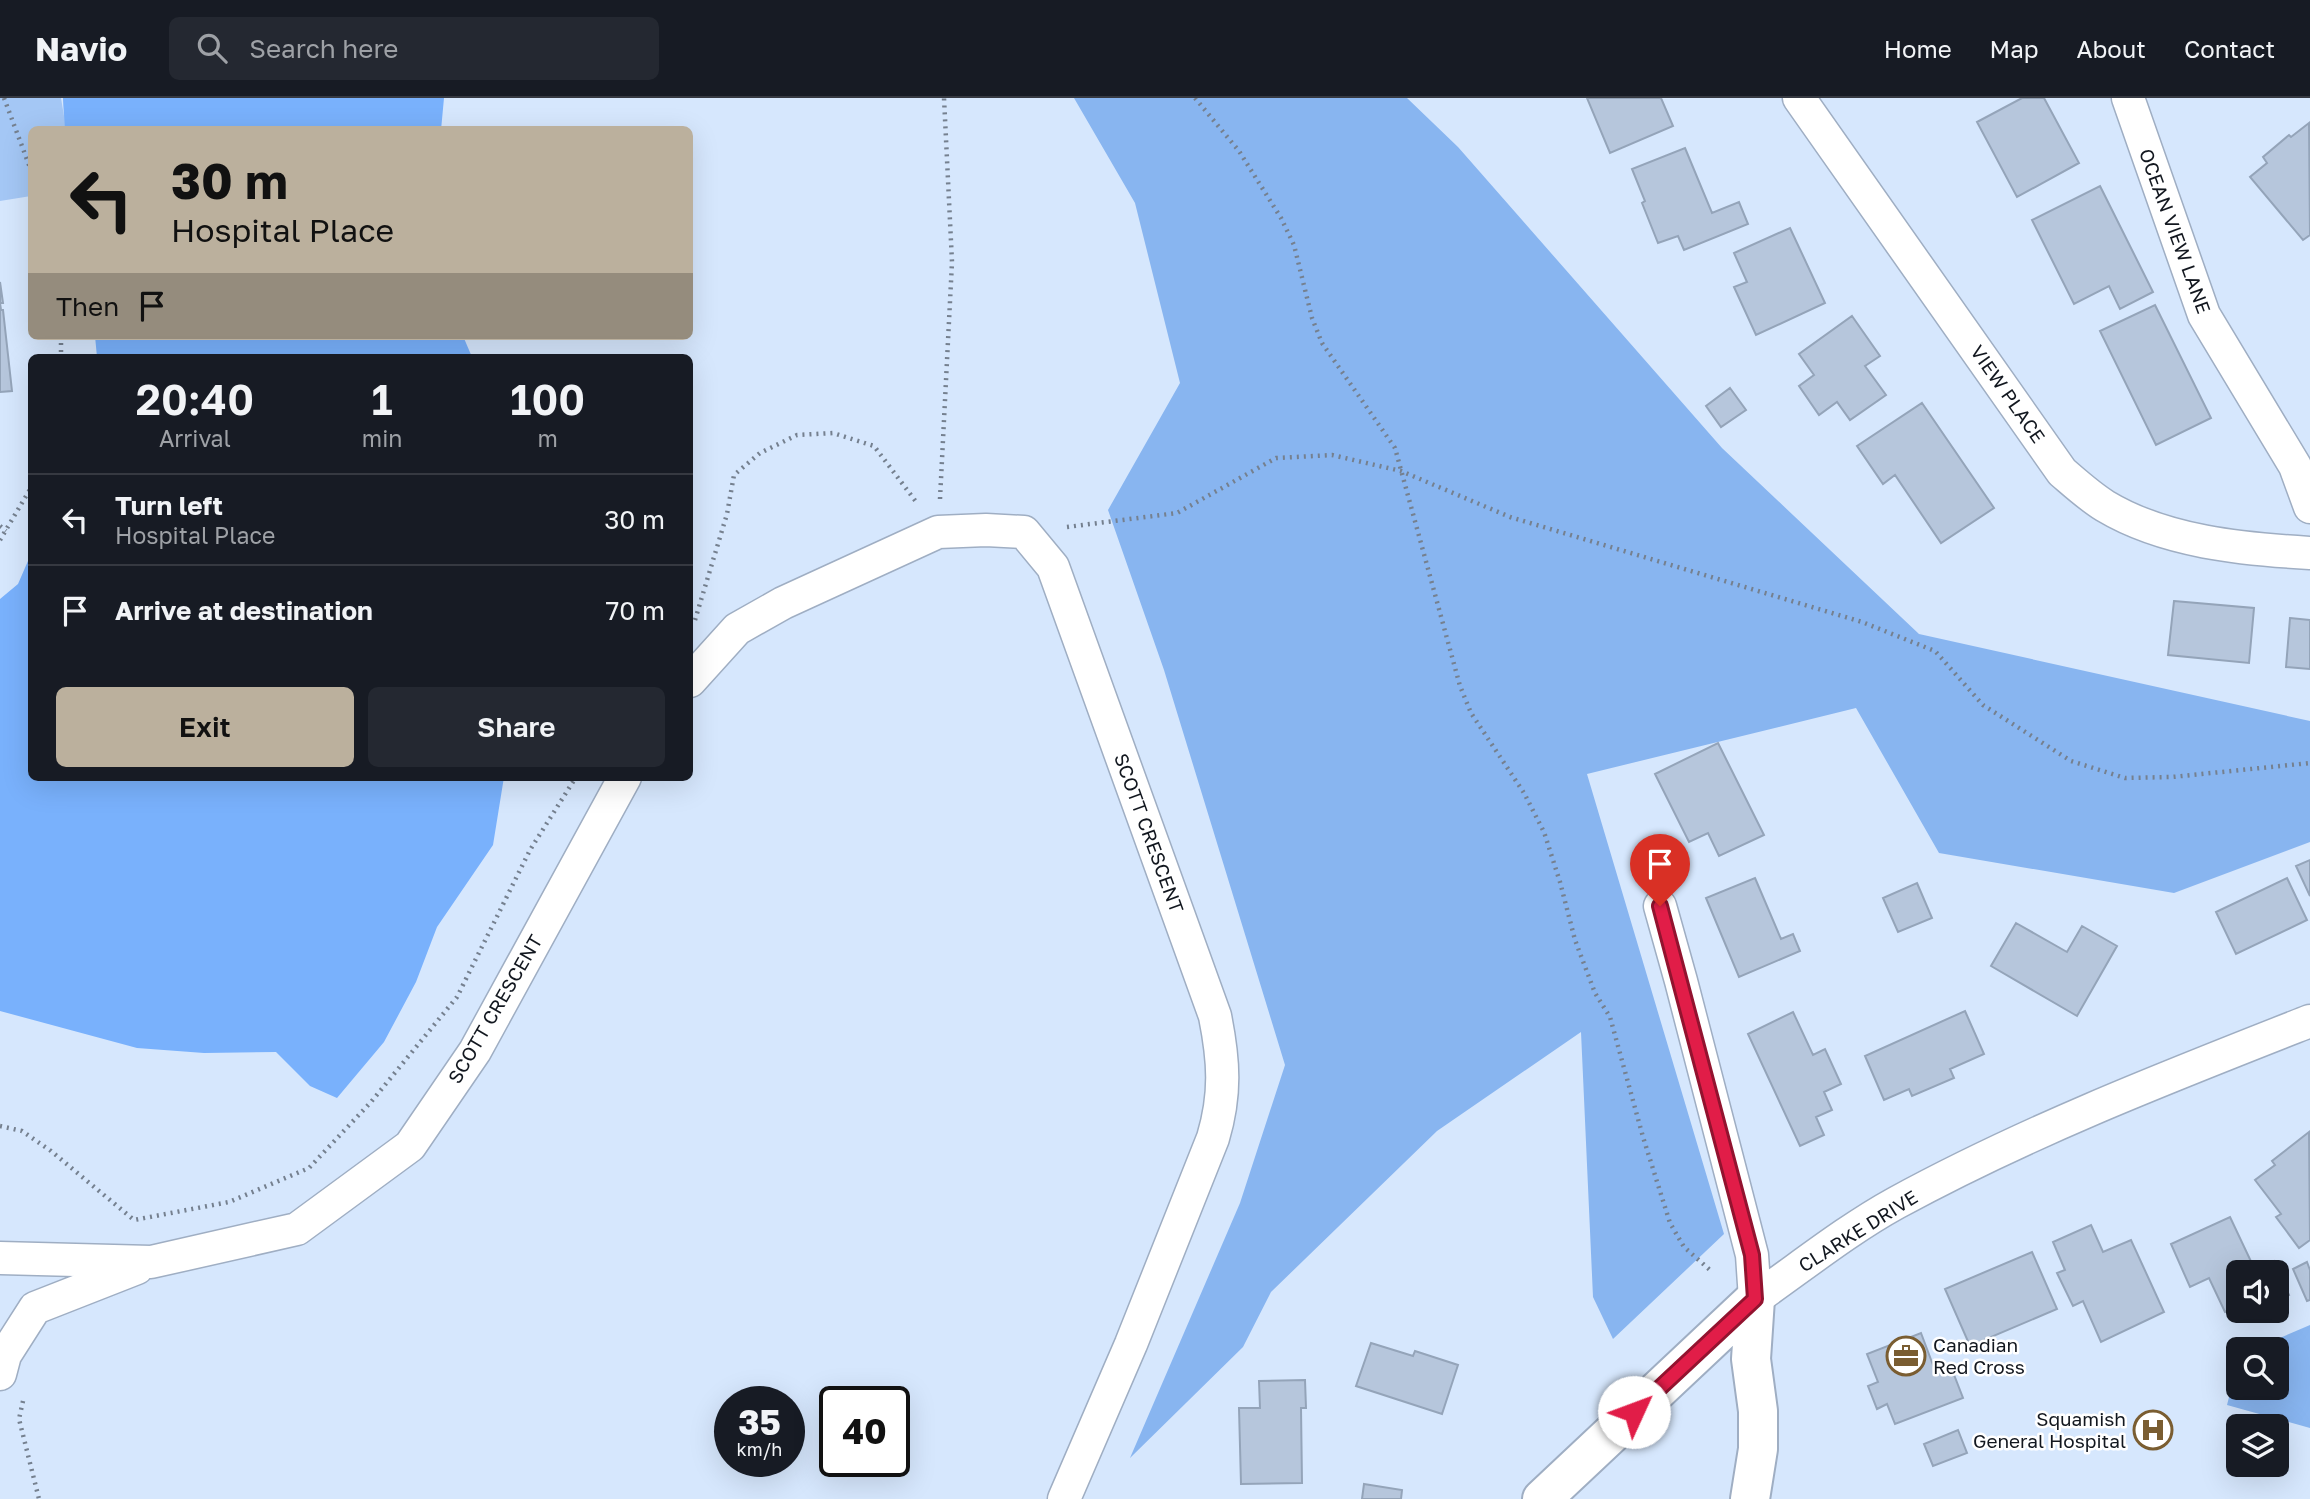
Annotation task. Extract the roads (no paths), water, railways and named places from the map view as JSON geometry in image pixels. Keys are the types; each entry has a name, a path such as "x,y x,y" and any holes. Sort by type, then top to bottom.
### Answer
{"street":[{"name":"VIEW PLACE","path":"1799,98 2062,472 2085,493 2106,507 2148,527 2252,550 2310,553"},
{"name":"OCEAN VIEW LANE","path":"2128,98 2204,315 2295,466 2310,507"},
{"name":"SCOTT CRESCENT","path":"693,678 737,629 783,603 938,532 1024,532 1053,566 1214,1016 1222,1049 1224,1082 1221,1110 1213,1138 1131,1344 1065,1499"},
{"name":"SCOTT CRESCENT","path":"0,1258 151,1262 298,1229 411,1146 475,1051 623,781"},
{"path":"1660,906 1752,1255 1755,1299 1751,1359 1758,1411 1758,1449 1750,1499"},
{"name":"CLARKE DRIVE","path":"1542,1499 1755,1299 1894,1205 1962,1170 2179,1073 2310,1021"},
{"path":"0,1374 5,1355 35,1308 151,1262"}],"place":[{"name":"Canadian Red Cross","path":"1906,1356"},
{"name":"Squamish General Hospital","path":"2153,1430"}]}
